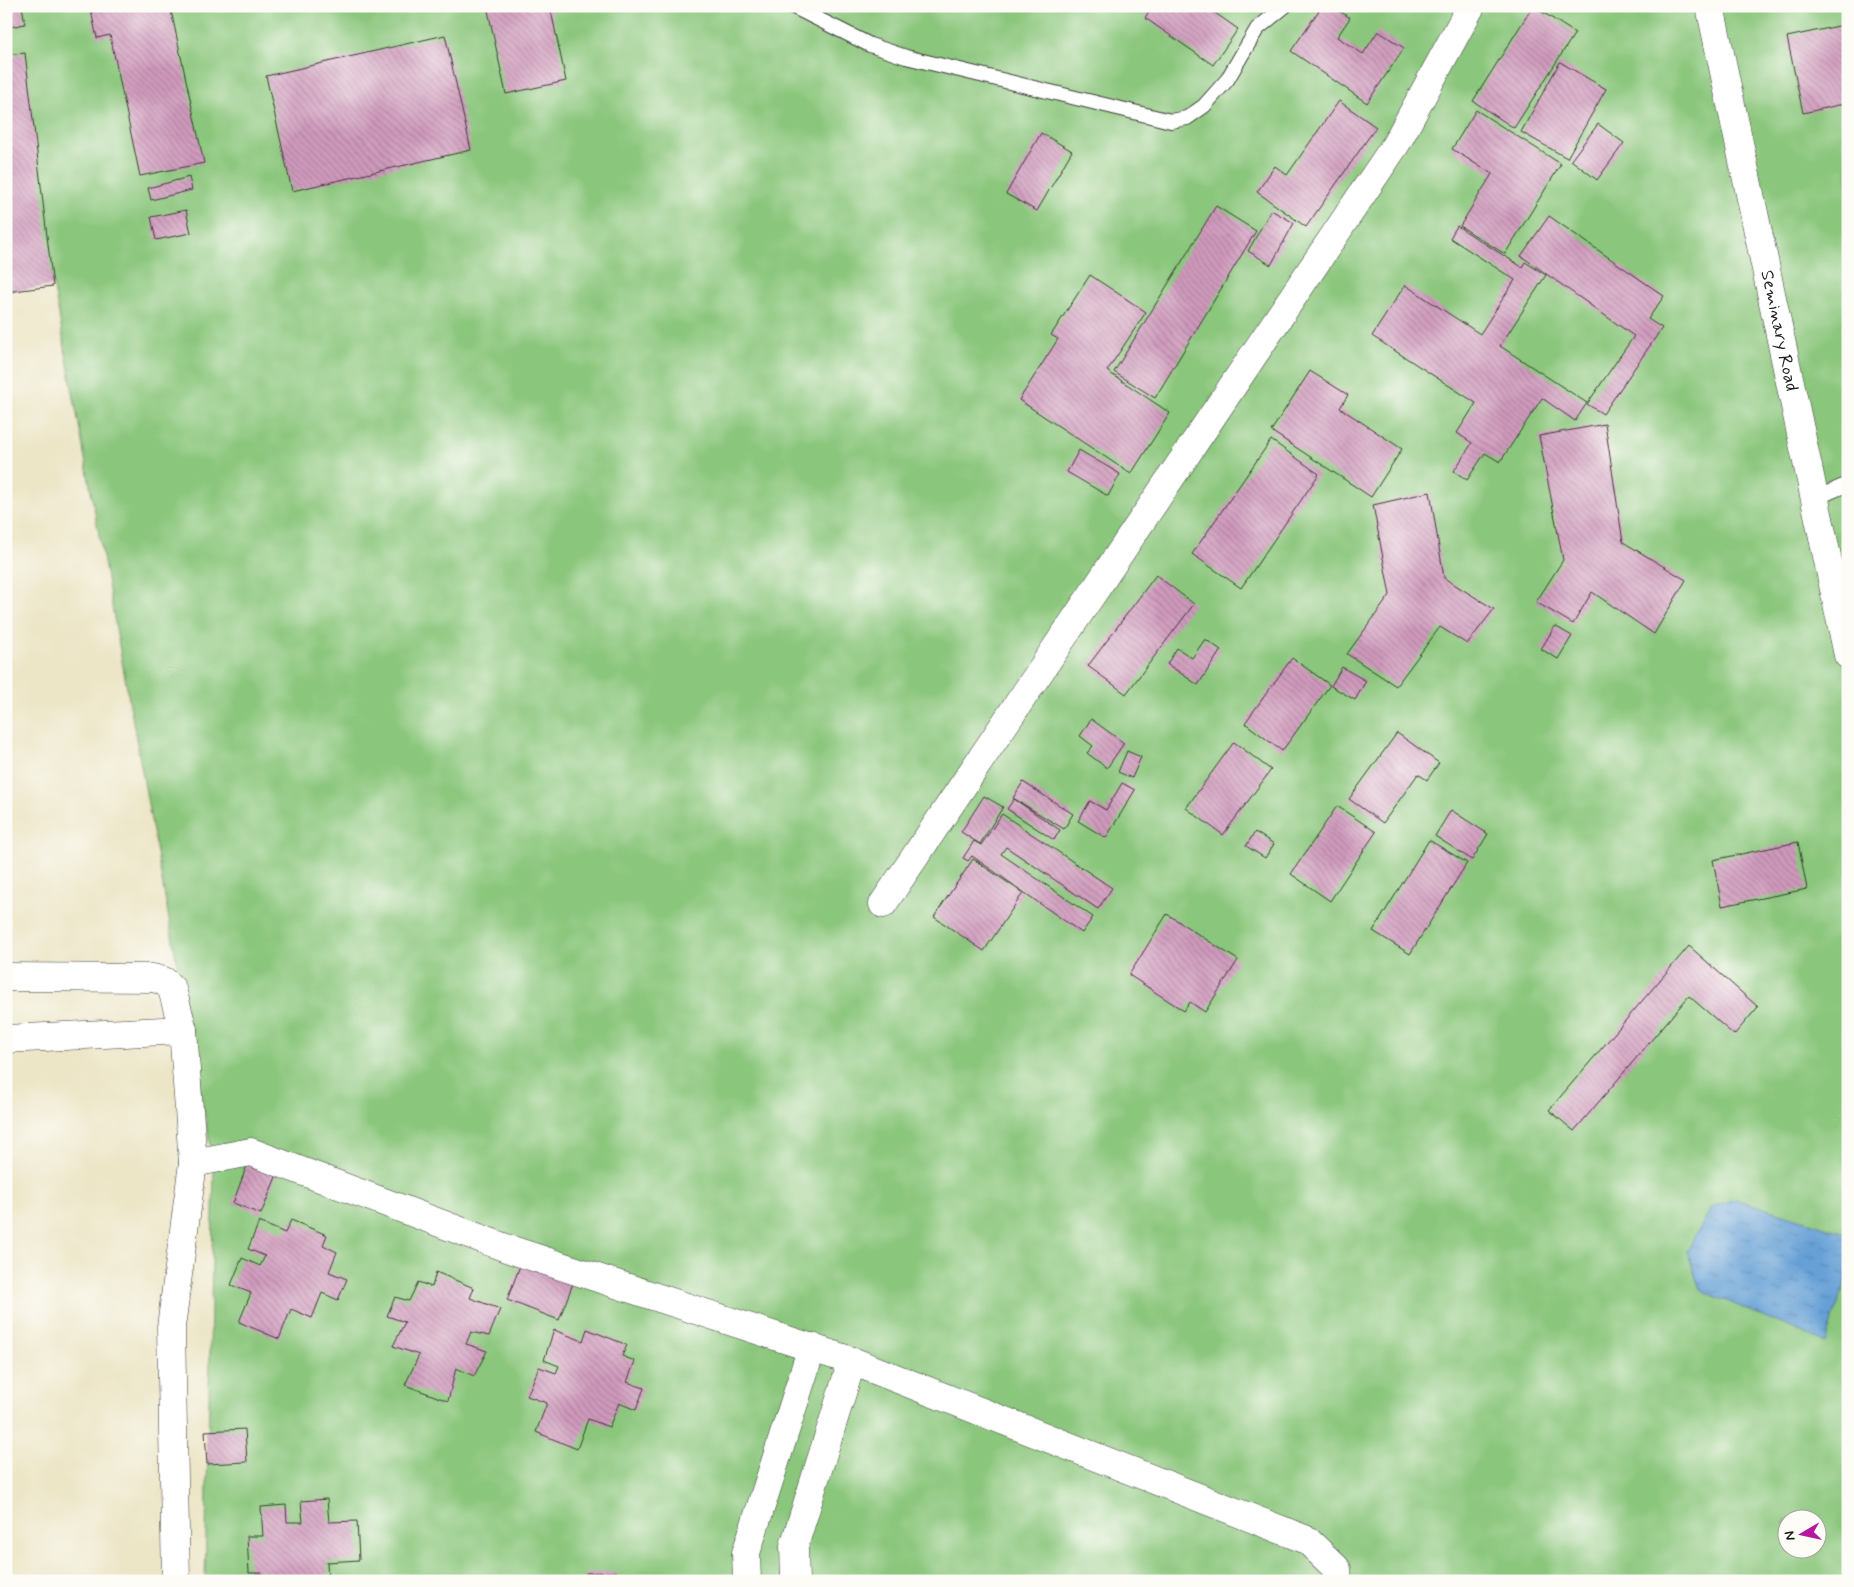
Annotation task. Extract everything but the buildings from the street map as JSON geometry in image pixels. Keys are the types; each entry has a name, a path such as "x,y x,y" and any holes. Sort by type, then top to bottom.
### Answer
{"street":[{"path":"883,904 1396,144 1470,6"},
{"name":"Seminary Road","path":"1710,6 1845,628 1848,655"},
{"path":"6,977 153,978 164,981 172,989 183,1030 193,1163 171,1327 176,1581"},
{"path":"6,1039 183,1030"},
{"path":"193,1163 251,1152 506,1248 852,1361 1307,1540 1336,1569 1338,1581"},
{"path":"747,1581 746,1553 812,1347"},
{"path":"795,1581 794,1546 852,1361"}],"lane":[{"path":"792,6 870,45 906,57 1171,120 1187,118 1204,106 1228,80 1256,29 1284,6"},
{"path":"1816,498 1848,484"}],"green space":[{"path":"6,6 1848,6 1848,1581 205,1581 214,1166 6,25"}],"water":[{"path":"1735,1199 1848,1234 1848,1274 1825,1342 1700,1290 1687,1251 1712,1207"}]}
